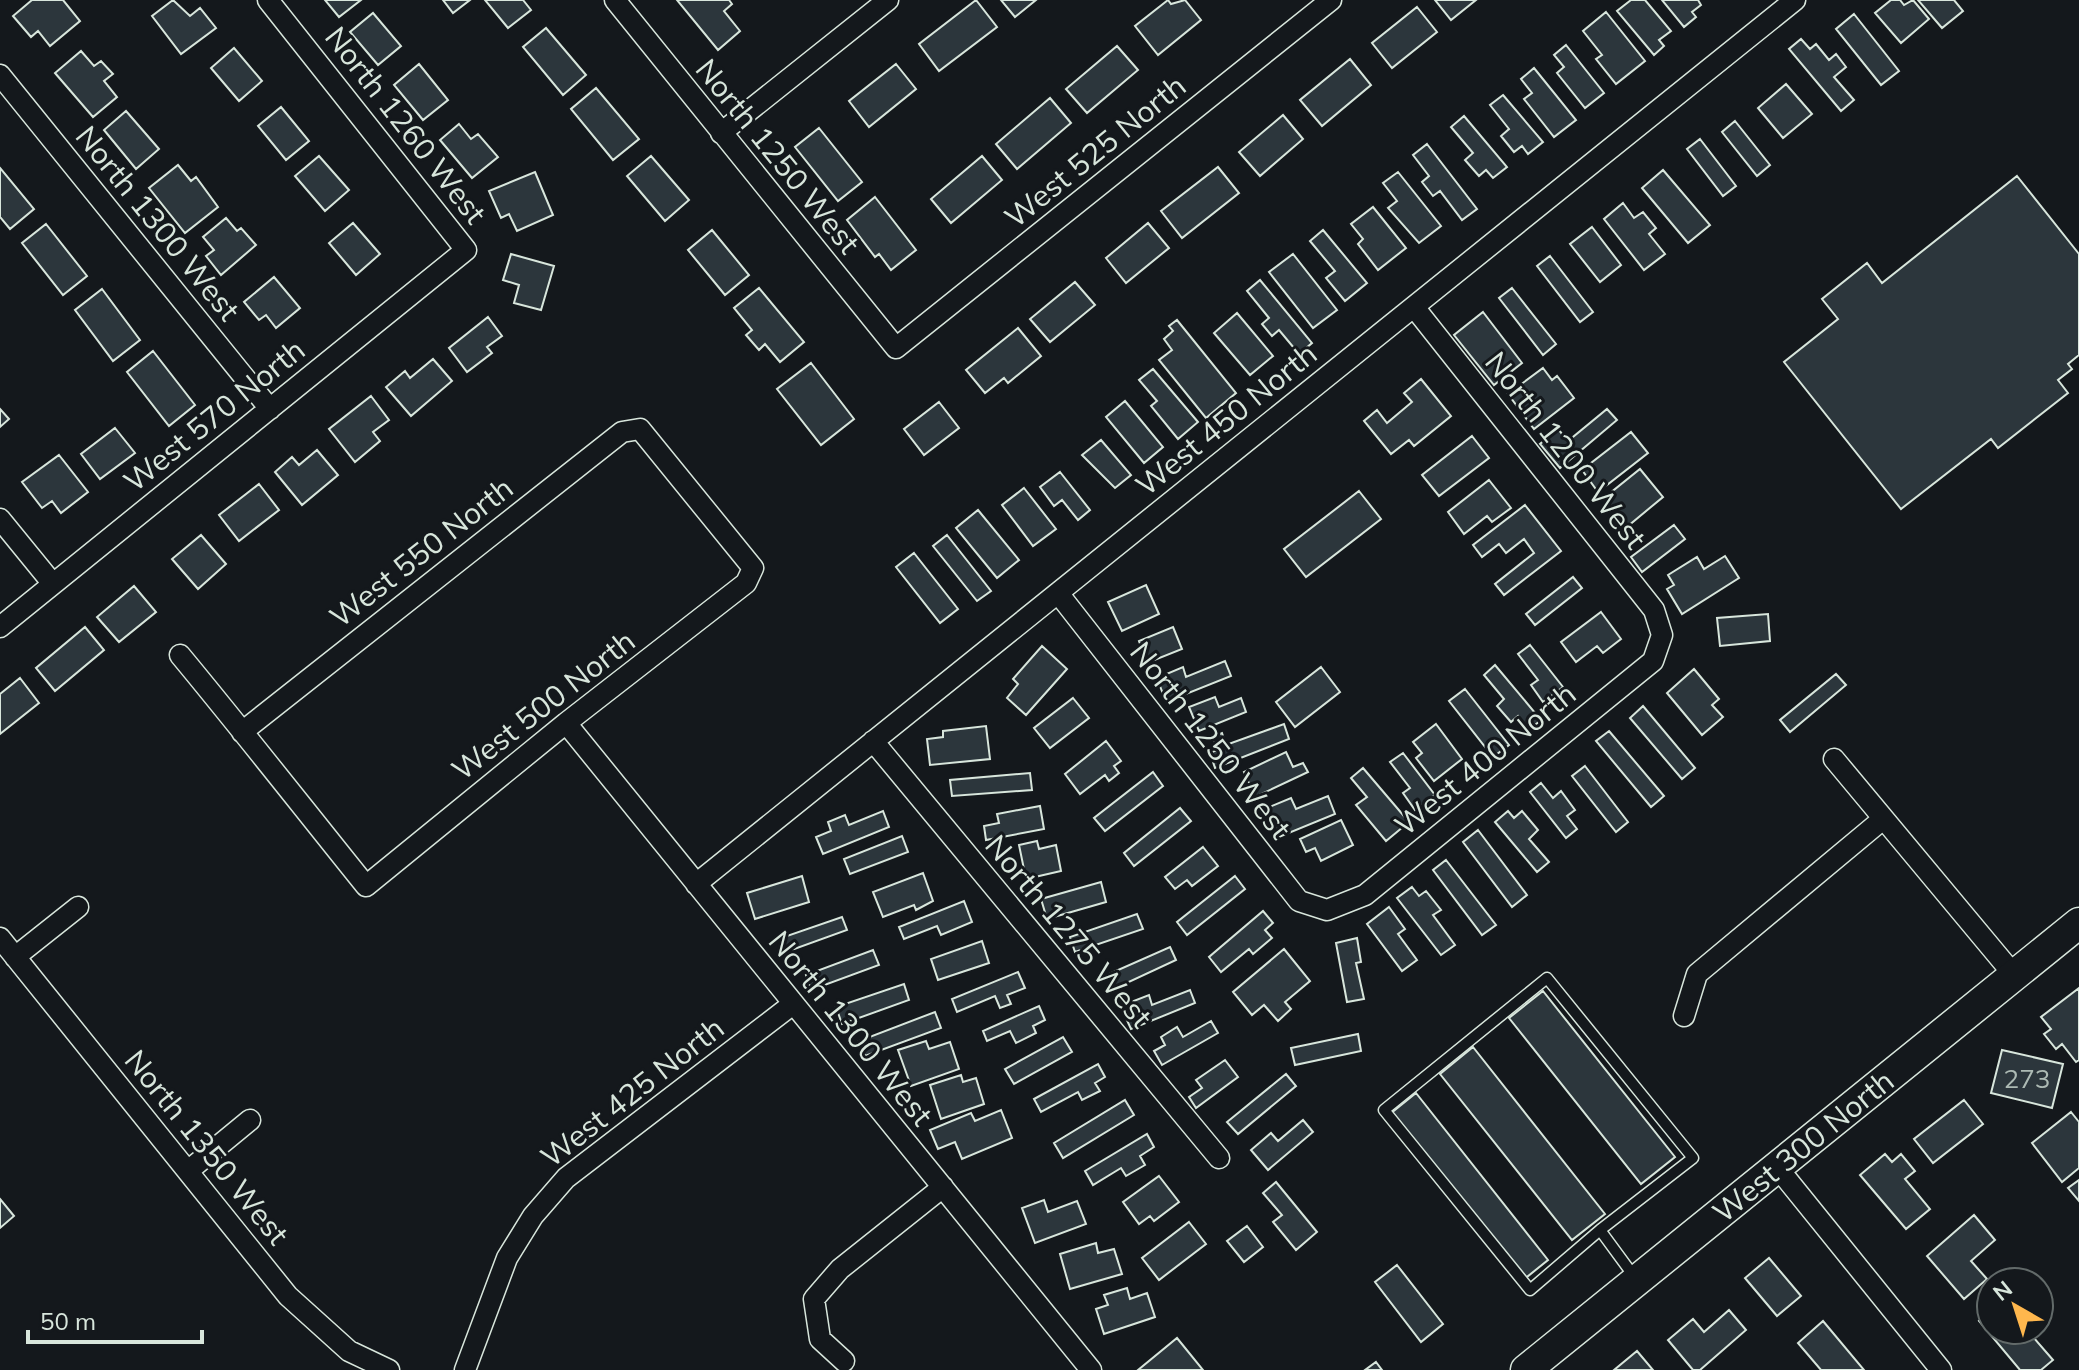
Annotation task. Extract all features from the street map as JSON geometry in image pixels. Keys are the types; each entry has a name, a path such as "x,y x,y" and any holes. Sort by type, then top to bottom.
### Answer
{"main road":[{"name":"West 300 North","path":"1532,1368 2079,923"}],"street":[{"name":"North 1260 West","path":"268,0 466,250"},
{"name":"North 1250 West","path":"615,0 896,348"},
{"path":"721,133 888,0"},
{"name":"West 525 North","path":"896,348 1331,0"},
{"name":"West 450 North","path":"696,884 1795,0"},
{"name":"North 1300 West","path":"0,75 270,409"},
{"name":"West 570 North","path":"0,627 466,250"},
{"name":"North 1200 West","path":"1414,307 1654,610 1662,635"},
{"name":"West 550 North","path":"242,732 622,432 640,429 753,568"},
{"path":"0,519 53,584"},
{"name":"West 500 North","path":"242,732 366,886 566,723 746,583 753,568"},
{"name":"North 1250 West","path":"1058,593 1299,901 1327,910"},
{"name":"West 400 North","path":"1327,910 1365,895 1653,661 1662,635"},
{"path":"180,655 242,732"},
{"name":"North 1300 West","path":"566,723 1091,1370"},
{"name":"North 1275 West","path":"873,741 1219,1158"},
{"path":"1834,759 2014,975"},
{"path":"1684,1016 1697,974 1883,819"},
{"path":"15,957 78,907"},
{"name":"North 1350 West","path":"0,938 288,1296 349,1351 389,1370"},
{"name":"West 425 North","path":"465,1370 507,1258 533,1216 566,1178 793,1004"},
{"path":"188,1171 250,1120"},
{"path":"1777,1167 1941,1370"},
{"path":"844,1361 820,1339 814,1299 840,1269 943,1187"}],"lane":[{"path":"1547,978 1693,1158 1600,1230 1530,1290 1384,1110 1547,978"},
{"path":"1600,1230 1637,1280"}],"building":[{"path":"32,0 63,0 80,21 50,46 38,31 31,37 13,16"},
{"path":"173,0 190,16 200,8 216,28 181,54 152,16"},
{"path":"325,0 361,0 339,17"},
{"path":"443,0 470,0 453,13"},
{"path":"485,0 523,0 531,10 508,28"},
{"path":"677,0 729,0 732,4 724,11 740,31 718,50"},
{"path":"976,0 997,27 939,71 919,44"},
{"path":"1001,0 1036,0 1015,17"},
{"path":"1168,0 1171,4 1185,0 1201,20 1158,55 1135,26"},
{"path":"1435,0 1476,0 1451,20"},
{"path":"1631,0 1645,0 1671,31 1659,40 1664,46 1654,55 1617,11"},
{"path":"1662,0 1698,0 1701,5 1692,12 1696,17 1684,27"},
{"path":"1891,0 1900,0 1904,5 1913,0 1929,19 1901,43 1875,13"},
{"path":"1918,0 1954,0 1963,11 1942,28"},
{"path":"1417,7 1437,32 1392,68 1372,43"},
{"path":"1606,12 1645,61 1616,84 1596,59 1602,55 1583,31"},
{"path":"373,13 401,46 378,65 350,32"},
{"path":"1854,14 1899,71 1881,85 1836,29"},
{"path":"546,28 586,75 563,95 523,47"},
{"path":"1801,39 1810,49 1816,44 1829,60 1836,54 1846,67 1834,77 1854,100 1841,111 1789,49"},
{"path":"1566,45 1604,93 1585,108 1557,73 1564,67 1554,55"},
{"path":"1117,46 1138,70 1087,113 1066,89"},
{"path":"234,48 262,81 239,101 211,68"},
{"path":"81,51 94,66 101,61 113,74 104,81 117,97 93,117 55,73"},
{"path":"1350,59 1371,85 1322,126 1300,100"},
{"path":"419,64 448,100 423,120 394,85"},
{"path":"896,64 916,89 869,127 849,101"},
{"path":"1534,68 1576,120 1554,137 1524,99 1532,93 1521,79"},
{"path":"1786,84 1812,114 1783,138 1758,108"},
{"path":"596,88 639,139 613,160 571,109"},
{"path":"1503,95 1543,142 1528,154 1522,146 1514,152 1501,136 1509,129 1490,105"},
{"path":"1050,98 1071,123 1017,169 996,144"},
{"path":"281,107 309,141 286,160 258,126"},
{"path":"126,111 159,149 136,169 104,130"},
{"path":"1283,115 1303,139 1260,176 1239,152"},
{"path":"1464,116 1507,167 1493,178 1486,170 1479,176 1465,160 1473,153 1451,127"},
{"path":"1735,121 1770,165 1757,176 1722,132"},
{"path":"459,124 471,139 478,134 498,157 472,178 440,140"},
{"path":"819,128 862,182 838,201 795,147"},
{"path":"1700,139 1736,186 1723,196 1687,149"},
{"path":"1427,144 1477,209 1462,220 1440,191 1433,196 1422,182 1429,176 1413,155"},
{"path":"319,156 349,190 325,211 295,176"},
{"path":"651,156 689,200 665,221 627,176"},
{"path":"982,156 1002,180 951,223 931,199"},
{"path":"178,165 191,181 196,177 218,207 185,233 149,188"},
{"path":"1218,167 1239,193 1182,238 1161,211"},
{"path":"0,168 34,209 10,229 0,217"},
{"path":"1663,170 1710,225 1688,243 1642,188"},
{"path":"535,172 553,215 517,231 509,214 501,218 489,191"},
{"path":"1398,172 1441,226 1419,243 1388,208 1397,201 1383,183"},
{"path":"2017,176 2079,254 2079,355 2068,364 2072,369 2058,380 2068,393 1998,448 1991,439 1901,509 1784,362 1838,319 1822,299 1867,263 1882,283"},
{"path":"875,197 916,250 891,270 879,254 875,257 847,220"},
{"path":"1623,203 1634,218 1643,212 1656,228 1649,234 1665,254 1644,270 1604,219"},
{"path":"1373,207 1406,248 1378,270 1358,244 1363,239 1351,224"},
{"path":"226,218 237,231 241,228 256,245 221,275 206,256 214,250 203,237"},
{"path":"353,223 380,254 356,275 329,243"},
{"path":"1148,223 1169,248 1126,283 1106,258"},
{"path":"46,224 87,276 63,295 22,243"},
{"path":"1592,227 1621,265 1600,282 1570,244"},
{"path":"712,230 749,275 725,295 688,250"},
{"path":"1323,230 1367,283 1345,301 1326,278 1335,271 1310,241"},
{"path":"511,254 554,266 541,310 514,303 519,285 503,280"},
{"path":"1293,254 1337,310 1313,328 1269,272"},
{"path":"1550,256 1593,312 1580,322 1537,266"},
{"path":"274,277 300,308 276,328 266,315 259,320 244,302"},
{"path":"1260,280 1312,343 1299,354 1279,330 1272,336 1262,324 1269,318 1247,291"},
{"path":"1075,282 1095,305 1050,342 1030,319"},
{"path":"759,288 804,342 780,362 765,344 759,350 746,335 752,330 734,308"},
{"path":"1512,288 1556,344 1543,355 1499,298"},
{"path":"102,289 140,340 113,361 75,310"},
{"path":"1483,312 1522,363 1494,385 1454,335"},
{"path":"1237,313 1273,356 1250,375 1214,333"},
{"path":"488,317 502,336 487,347 492,353 467,372 449,348"},
{"path":"1177,320 1236,393 1206,418 1159,360 1172,350 1164,339 1173,331 1169,326"},
{"path":"1018,328 1041,356 1008,383 1004,378 985,393 966,370"},
{"path":"153,351 195,405 169,426 127,372"},
{"path":"433,359 452,381 411,416 386,387 405,371 410,378"},
{"path":"811,363 854,419 821,445 777,389"},
{"path":"1543,368 1552,380 1557,376 1574,398 1534,429 1508,394"},
{"path":"1153,369 1198,422 1178,439 1151,406 1157,401 1139,380"},
{"path":"1421,379 1451,416 1414,446 1409,440 1391,454 1364,421 1377,410 1387,423 1412,402 1404,393"},
{"path":"371,396 389,420 373,432 380,441 355,462 329,429"},
{"path":"1125,401 1163,447 1144,463 1106,417"},
{"path":"939,402 959,428 924,455 904,429"},
{"path":"0,409 9,419 0,427"},
{"path":"1607,409 1617,420 1560,468 1540,444 1558,429 1568,441"},
{"path":"115,428 135,453 100,479 81,454"},
{"path":"1631,432 1648,453 1598,492 1582,470"},
{"path":"1472,436 1489,458 1439,496 1422,475"},
{"path":"1101,440 1131,475 1115,488 1082,455"},
{"path":"317,450 338,475 302,505 275,472 292,457 299,465"},
{"path":"59,455 88,492 61,513 52,501 42,508 22,482"},
{"path":"1640,469 1663,497 1628,526 1604,498"},
{"path":"1060,472 1090,510 1078,520 1062,500 1054,506 1040,487"},
{"path":"1489,480 1511,508 1492,522 1487,516 1464,534 1448,512"},
{"path":"259,484 279,510 239,541 219,515"},
{"path":"1024,488 1056,529 1033,546 1002,505"},
{"path":"1359,491 1381,519 1306,577 1284,549"},
{"path":"1525,505 1561,551 1504,595 1495,584 1534,553 1524,539 1506,553 1499,544 1482,557 1473,545"},
{"path":"978,510 1019,560 997,578 956,528"},
{"path":"1674,525 1685,539 1642,572 1631,557"},
{"path":"201,535 226,564 198,589 172,559"},
{"path":"947,535 991,591 977,601 933,546"},
{"path":"914,553 958,609 940,623 896,567"},
{"path":"1725,556 1739,578 1682,614 1667,589 1674,585 1668,575 1697,557 1704,569"},
{"path":"1573,577 1582,588 1535,625 1526,614"},
{"path":"1146,585 1159,614 1122,631 1108,602"},
{"path":"134,586 156,612 119,642 97,617"},
{"path":"1601,612 1621,639 1603,653 1597,646 1576,662 1561,642"},
{"path":"1768,614 1770,641 1720,646 1717,618"},
{"path":"85,627 104,650 55,691 36,668"},
{"path":"1173,627 1182,649 1147,663 1139,641"},
{"path":"1530,645 1563,687 1543,702 1531,685 1538,680 1518,654"},
{"path":"1042,646 1067,669 1026,715 1007,698 1018,684 1013,679"},
{"path":"1225,661 1231,676 1166,702 1157,678 1183,667 1186,677"},
{"path":"1495,665 1541,720 1529,730 1518,716 1511,722 1497,706 1504,699 1484,675"},
{"path":"1321,667 1340,692 1295,727 1276,702"},
{"path":"1694,669 1719,699 1712,705 1723,717 1702,735 1667,693"},
{"path":"1836,674 1846,685 1790,732 1780,720"},
{"path":"20,678 39,703 0,734 0,694"},
{"path":"1465,689 1509,745 1493,757 1449,701"},
{"path":"1215,697 1219,707 1241,698 1246,712 1199,731 1189,707"},
{"path":"1073,698 1089,718 1050,748 1034,728"},
{"path":"1643,706 1695,768 1682,779 1630,718"},
{"path":"1284,724 1289,739 1215,768 1210,753 1217,750 1213,737 1222,733 1226,745"},
{"path":"1436,724 1462,759 1434,781 1416,758 1422,753 1413,742"},
{"path":"986,726 990,759 930,765 927,739 943,737 943,731"},
{"path":"1609,731 1664,796 1651,807 1596,741"},
{"path":"1106,741 1121,761 1114,766 1119,773 1109,781 1105,775 1080,794 1065,774"},
{"path":"1286,752 1293,767 1303,763 1308,772 1255,797 1244,772"},
{"path":"1403,753 1435,795 1415,810 1403,793 1410,788 1390,762"},
{"path":"1585,766 1628,822 1616,832 1572,776"},
{"path":"1363,768 1409,822 1386,841 1356,805 1367,797 1351,778"},
{"path":"1153,772 1163,786 1105,831 1094,818"},
{"path":"1030,773 1032,790 952,796 950,780"},
{"path":"1541,783 1553,798 1561,791 1575,810 1567,816 1577,829 1566,838 1530,792"},
{"path":"1328,796 1335,814 1279,837 1267,808 1291,798 1296,809"},
{"path":"1040,806 1044,829 986,840 984,826 999,823 997,814"},
{"path":"1180,808 1191,821 1134,866 1124,853"},
{"path":"883,811 889,827 823,854 816,837 831,831 828,822 845,815 849,825"},
{"path":"1508,811 1514,818 1522,811 1538,830 1529,839 1549,862 1537,872 1495,822"},
{"path":"1341,820 1353,845 1321,861 1315,848 1306,852 1300,839"},
{"path":"1478,830 1527,895 1512,907 1463,842"},
{"path":"902,836 908,852 850,874 844,859"},
{"path":"1037,841 1039,849 1056,845 1061,871 1026,879 1019,845"},
{"path":"1203,847 1218,866 1192,886 1187,880 1175,889 1165,877"},
{"path":"1446,860 1496,925 1482,935 1433,870"},
{"path":"923,873 933,901 916,910 914,905 883,917 873,892"},
{"path":"802,876 809,902 755,919 747,893"},
{"path":"1235,876 1245,889 1187,935 1177,922"},
{"path":"1101,882 1106,902 1047,919 1041,899"},
{"path":"1412,887 1419,896 1426,891 1441,910 1433,915 1455,945 1441,955 1397,898"},
{"path":"964,901 972,922 941,935 937,926 904,939 899,927"},
{"path":"1389,907 1405,929 1398,934 1417,960 1402,971 1367,924"},
{"path":"1263,911 1273,923 1265,930 1272,938 1253,954 1249,949 1221,972 1209,957"},
{"path":"1137,914 1143,929 1075,952 1070,937"},
{"path":"842,917 847,930 786,952 781,938"},
{"path":"1357,938 1361,962 1356,963 1364,999 1347,1002 1336,943"},
{"path":"982,941 989,963 938,980 931,959"},
{"path":"1170,947 1176,960 1116,988 1109,974"},
{"path":"1284,949 1310,981 1285,1002 1291,1009 1278,1021 1264,1005 1252,1015 1233,992"},
{"path":"873,950 879,965 811,990 806,975"},
{"path":"1018,972 1025,988 1007,995 1011,1004 1000,1008 995,996 957,1012 952,999"},
{"path":"904,984 909,1000 842,1024 836,1007"},
{"path":"2079,988 2079,1060 2076,1062 2062,1044 2056,1049 2044,1034 2051,1029 2041,1017"},
{"path":"1190,990 1195,1003 1131,1029 1125,1016 1135,1012 1131,1002 1149,995 1152,1005"},
{"path":"1543,991 1675,1157 1641,1184 1509,1018"},
{"path":"1039,1006 1045,1020 1033,1026 1036,1033 1016,1043 1010,1031 987,1041 983,1031"},
{"path":"935,1012 941,1028 865,1056 859,1041"},
{"path":"1211,1021 1218,1033 1162,1065 1154,1051 1165,1045 1161,1037 1177,1027 1183,1037"},
{"path":"1358,1034 1361,1051 1295,1065 1291,1048"},
{"path":"1063,1037 1072,1052 1014,1084 1005,1069"},
{"path":"926,1041 929,1049 950,1042 959,1069 911,1086 898,1050"},
{"path":"1473,1047 1605,1214 1572,1240 1440,1074"},
{"path":"2002,1050 2063,1064 2052,1108 1991,1093"},
{"path":"1225,1060 1238,1077 1196,1108 1189,1097 1202,1088 1196,1080"},
{"path":"1098,1064 1105,1077 1095,1083 1100,1091 1082,1100 1078,1092 1041,1112 1034,1099"},
{"path":"1286,1074 1296,1086 1238,1134 1227,1122"},
{"path":"961,1075 963,1082 976,1078 984,1104 941,1119 930,1085"},
{"path":"1416,1093 1548,1260 1522,1281 1390,1114"},
{"path":"1125,1100 1134,1115 1063,1158 1054,1143"},
{"path":"1964,1100 1983,1124 1933,1163 1914,1139"},
{"path":"1001,1110 1012,1138 962,1159 955,1142 938,1149 930,1130 971,1113 975,1121"},
{"path":"2071,1112 2079,1122 2079,1168 2062,1182 2032,1143"},
{"path":"1303,1120 1313,1132 1268,1170 1251,1150 1271,1133 1278,1141"},
{"path":"1147,1134 1154,1147 1140,1156 1145,1165 1126,1176 1121,1168 1093,1185 1085,1171"},
{"path":"1885,1154 1892,1162 1901,1154 1915,1171 1905,1179 1930,1209 1906,1229 1860,1175"},
{"path":"1159,1176 1179,1202 1154,1221 1150,1216 1139,1224 1123,1202"},
{"path":"2079,1180 2079,1201 2068,1188"},
{"path":"1276,1182 1317,1232 1296,1250 1273,1222 1282,1215 1263,1193"},
{"path":"0,1199 14,1216 0,1228"},
{"path":"1044,1200 1048,1212 1077,1201 1086,1224 1035,1243 1022,1208"},
{"path":"1974,1215 1995,1240 1971,1261 1975,1266 1975,1289 1964,1299 1927,1256"},
{"path":"1189,1222 1206,1244 1159,1280 1142,1258"},
{"path":"1247,1226 1263,1247 1244,1262 1227,1241"},
{"path":"1096,1243 1098,1253 1114,1249 1122,1274 1070,1289 1060,1254"},
{"path":"1769,1258 1801,1296 1777,1316 1745,1278"},
{"path":"1397,1265 1443,1324 1421,1342 1375,1282"},
{"path":"1127,1288 1130,1299 1147,1293 1155,1317 1104,1334 1096,1309 1108,1305 1104,1295"},
{"path":"1729,1310 1746,1330 1700,1370 1693,1370 1668,1340 1693,1319 1704,1332"},
{"path":"1823,1321 1864,1370 1821,1370 1798,1343"},
{"path":"1177,1338 1203,1370 1138,1370"},
{"path":"2000,1346 2041,1346 2053,1360 2041,1370 2020,1370"},
{"path":"1637,1351 1653,1370 1614,1370"},
{"path":"1376,1362 1382,1370 1365,1370"}]}
